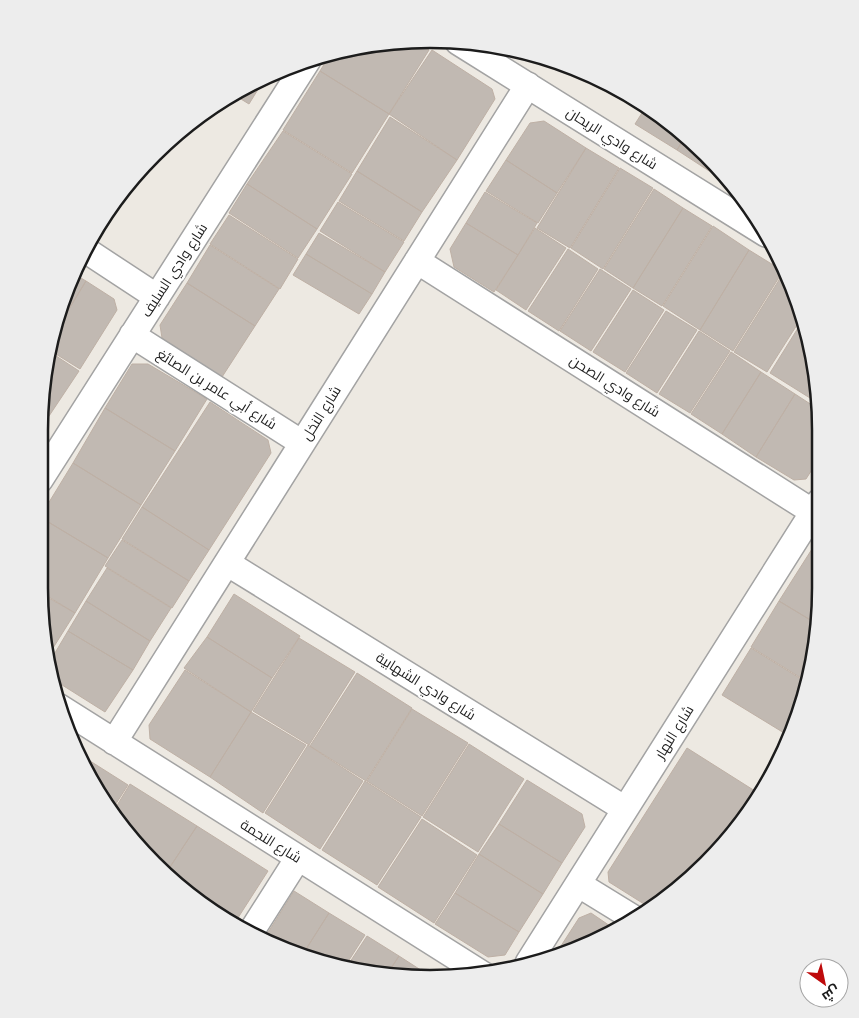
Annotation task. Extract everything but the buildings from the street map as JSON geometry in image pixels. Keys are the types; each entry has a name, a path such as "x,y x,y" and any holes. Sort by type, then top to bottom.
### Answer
{"street":[{"name":"شارع وادي الريحان","path":"471,50 752,225"},
{"name":"شارع وادي السليف","path":"48,463 157,297 302,70"},
{"name":"شارع النخل","path":"114,742 528,85"},
{"path":"91,254 157,297"},
{"name":"شارع وادي الصحن","path":"418,260 812,504"},
{"name":"شارع أبي عامر بن الصائغ","path":"132,335 302,443"},
{"name":"شارع النهار","path":"533,956 812,512"},
{"name":"شارع وادي الشهابية","path":"227,563 625,809"},
{"name":"شارع النجمة","path":"69,713 473,968"},
{"path":"254,927 298,858"},
{"path":"578,884 627,915"}]}
